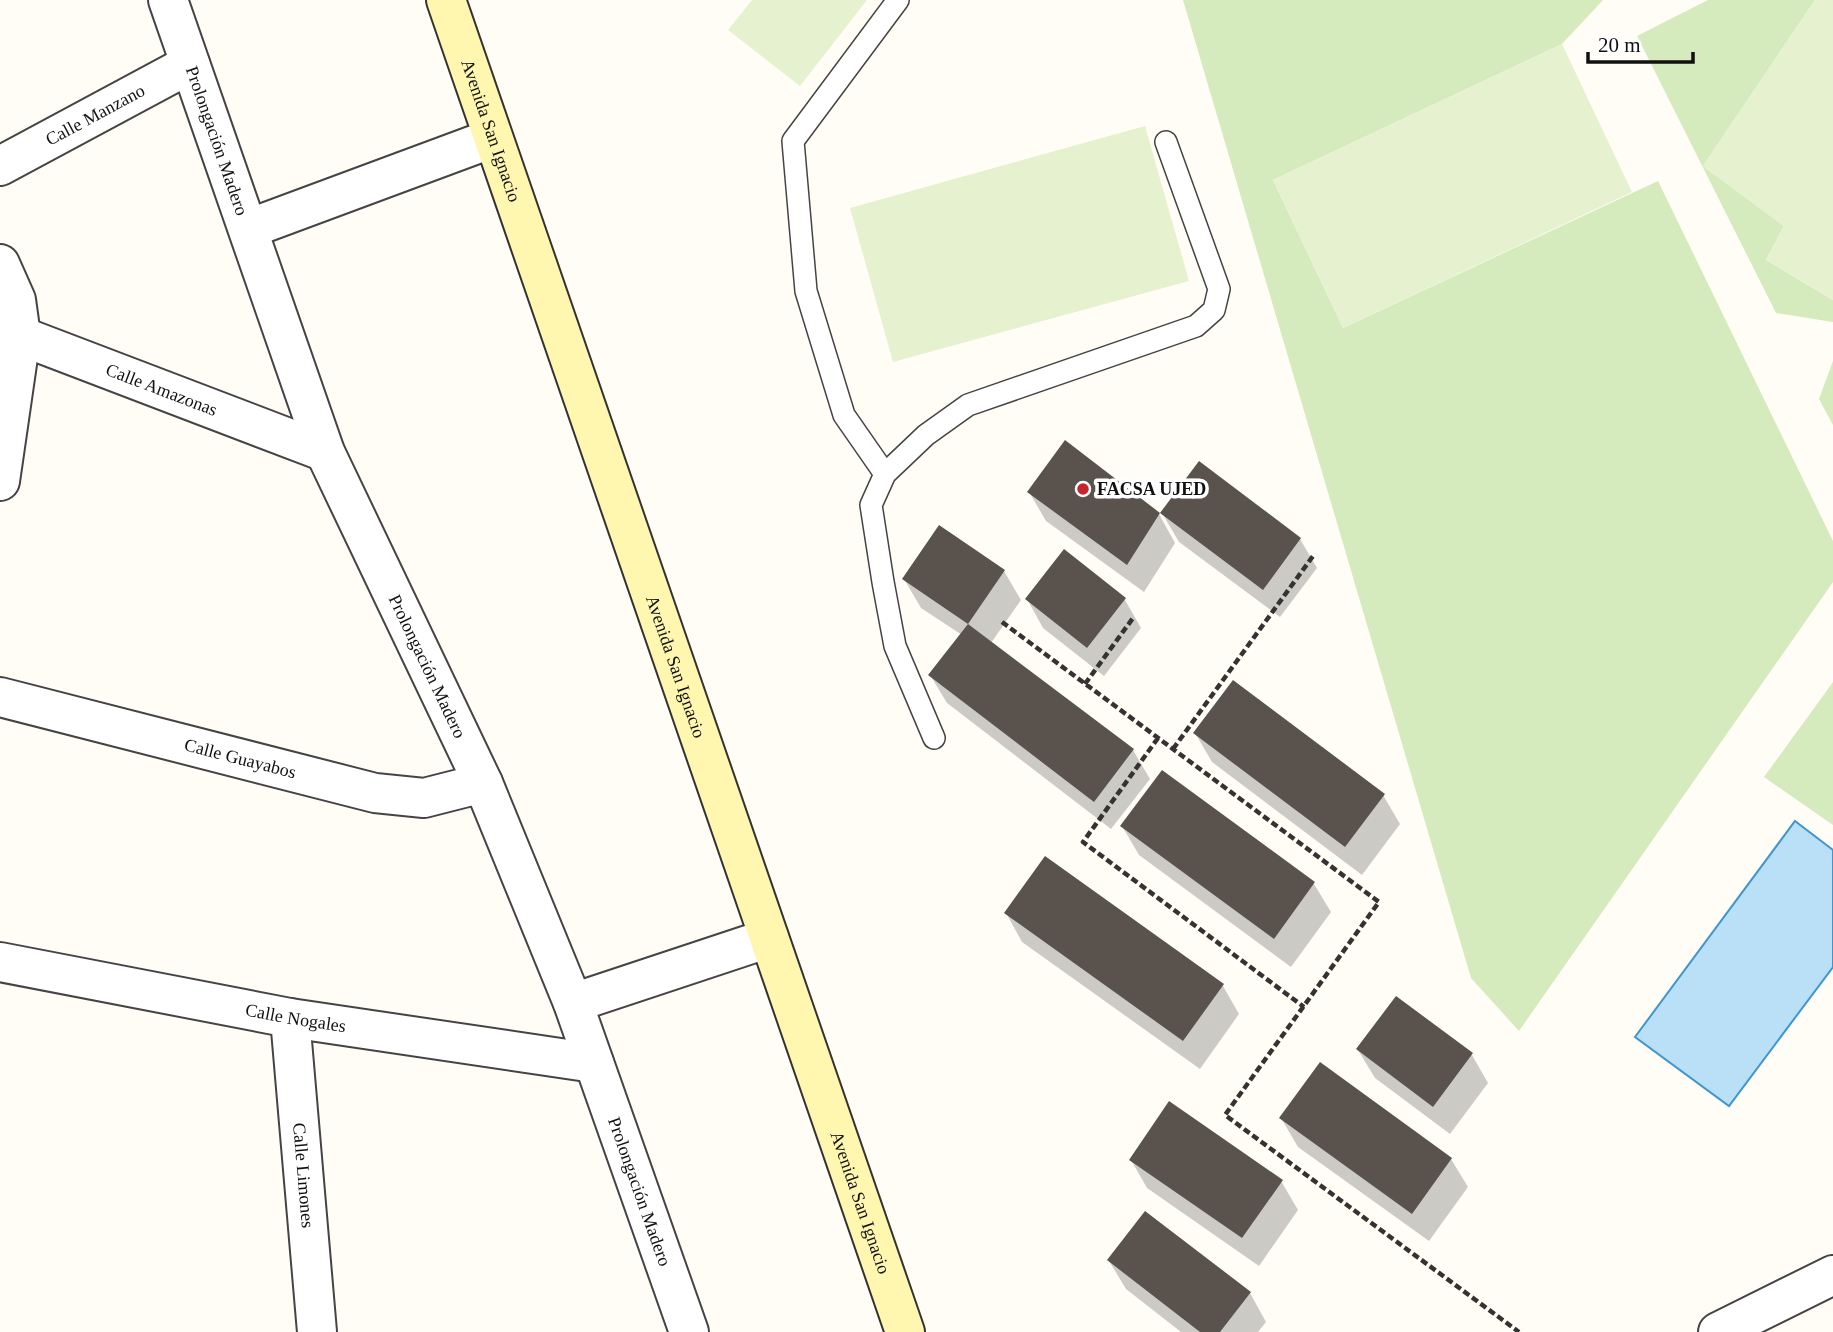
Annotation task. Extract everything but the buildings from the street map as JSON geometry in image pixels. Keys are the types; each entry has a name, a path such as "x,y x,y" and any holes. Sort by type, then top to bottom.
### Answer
{"street":[{"name":"Prolongación Madero","path":"168,0 325,452 483,783 573,1003 690,1332"},
{"name":"Avenida San Ignacio","path":"446,0 905,1332"},
{"name":"Calle Manzano","path":"0,166 190,64"},
{"path":"248,229 493,138"},
{"path":"0,264 16,300 10,332 0,481"},
{"name":"Calle Amazonas","path":"10,332 325,452"},
{"name":"Calle Guayabos","path":"0,697 375,793 424,798 483,783"},
{"path":"573,1003 769,938"},
{"name":"Calle Nogales","path":"0,962 290,1018 594,1063"},
{"name":"Calle Limones","path":"290,1018 317,1332"},
{"path":"1718,1332 1833,1275"}],"lane":[{"path":"885,474 844,415 806,291 793,141 898,0"},
{"path":"934,738 895,646 871,505 885,474 926,435 968,405 1196,326 1214,310 1219,289 1166,142"}],"path":[{"path":"1173,749 1313,556"},
{"path":"1085,684 1133,618"},
{"path":"1002,622 1380,902 1225,1115 1519,1332"},
{"path":"1158,738 1083,842 1304,1007"}],"green space":[{"path":"752,0 867,0 800,86 728,30"},
{"path":"1183,0 1603,0 1562,44 1273,180 1343,328 1658,181 1833,541 1833,582 1519,1031 1471,978"},
{"path":"1708,0 1815,0 1703,166 1784,226 1766,260 1833,300 1833,322 1776,313 1637,36"},
{"path":"1815,0 1833,0 1833,300 1766,260 1784,226 1703,166"},
{"path":"1562,44 1632,192 1343,328 1273,180"},
{"path":"1145,126 1189,281 893,362 850,208"},
{"path":"1833,361 1833,425 1819,399"},
{"path":"1833,682 1833,825 1764,777"}],"water":[{"path":"1795,821 1833,850 1833,967 1729,1106 1635,1037"}],"place":[{"name":"FACSA UJED","path":"1083,489"}]}
